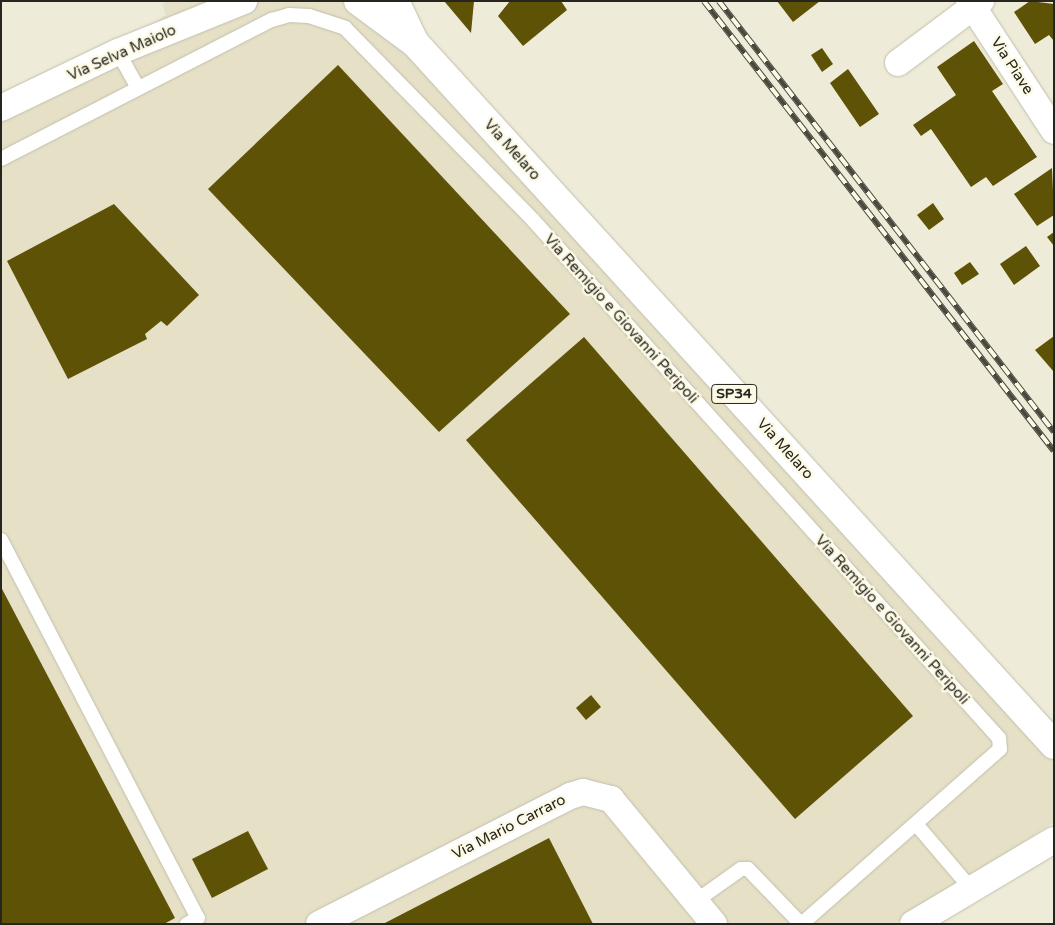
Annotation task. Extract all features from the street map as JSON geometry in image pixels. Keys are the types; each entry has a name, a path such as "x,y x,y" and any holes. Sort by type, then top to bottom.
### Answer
{"main road":[{"name":"Via Melaro","path":"358,1 414,43 1054,744"},
{"name":"Via Melaro","path":"395,1 414,43"}],"street":[{"name":"Via Selva Maiolo","path":"1,108 118,52 244,1"},
{"path":"412,1 414,43"},
{"path":"898,64 974,3"},
{"name":"Via Piave","path":"974,3 1054,131"},
{"name":"Via Mario Carraro","path":"319,924 570,796 583,792 611,800 714,924"},
{"path":"913,924 973,891 1054,840"}],"lane":[{"name":"Via Remigio e Giovanni Peripoli","path":"1,159 137,86 272,20 289,15 309,16 345,28 533,220 999,738 1000,749 805,921 799,922 748,869 741,869 696,901"},
{"path":"118,52 137,86"},
{"path":"1,540 198,918 187,924"},
{"path":"916,824 973,891"}],"shaded area":[{"path":"169,1 384,1 1054,747 1054,822 895,924 1,924 1,120 166,15 162,4"}],"building":[{"path":"444,1 474,1 471,33"},
{"path":"510,1 561,1 567,10 523,46 498,16"},
{"path":"777,1 820,1 793,22"},
{"path":"1030,1 1054,4 1054,41 1049,35 1035,44 1014,12"},
{"path":"974,41 1003,84 992,91 1037,157 993,186 986,177 971,187 931,129 921,136 913,125 956,95 937,67"},
{"path":"822,48 833,64 822,72 811,55"},
{"path":"338,65 570,314 439,432 208,189"},
{"path":"848,69 879,114 860,127 830,83"},
{"path":"1052,168 1054,215 1037,226 1014,194"},
{"path":"933,203 944,219 929,230 917,215"},
{"path":"114,204 199,295 167,326 161,321 145,334 147,339 68,379 7,261"},
{"path":"1054,232 1054,246 1047,237"},
{"path":"1026,246 1040,266 1014,285 1000,264"},
{"path":"970,262 979,274 962,285 954,273"},
{"path":"1054,336 1054,372 1035,350"},
{"path":"584,337 913,716 795,819 466,440"},
{"path":"1,587 175,918 164,924 1,924"},
{"path":"591,695 601,707 586,720 576,708"},
{"path":"248,831 268,869 212,898 192,859"},
{"path":"549,838 593,924 383,924"}],"railway":[{"path":"704,1 1054,451"},
{"path":"719,1 1054,432"}]}
